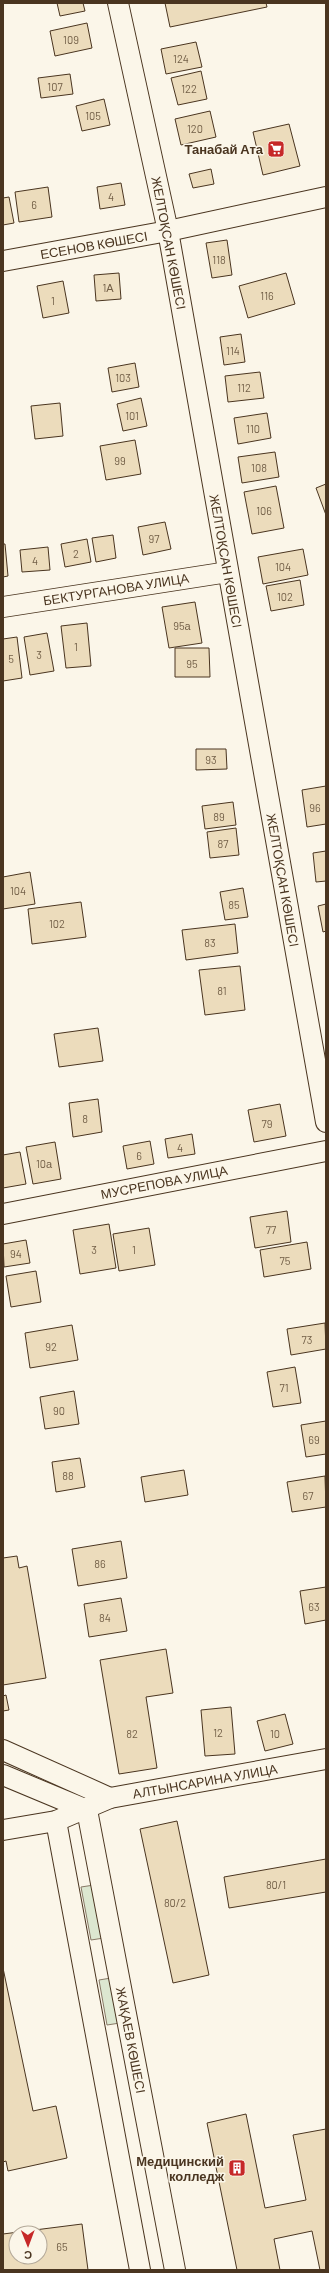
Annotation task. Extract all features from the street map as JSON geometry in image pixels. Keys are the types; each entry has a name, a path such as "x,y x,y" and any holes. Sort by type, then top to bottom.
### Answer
{"street":[{"name":"ЖЕЛТОҚСАН КӨШЕСІ","path":"118,3 168,231 326,1122"},
{"name":"ЕСЕНОВ КӨШЕСІ","path":"3,262 168,231 326,197"},
{"name":"БЕКТУРГАНОВА УЛИЦА","path":"3,607 228,572"},
{"name":"МУСРЕПОВА УЛИЦА","path":"3,1214 326,1151"},
{"path":"3,1750 110,1798"},
{"name":"АЛТЫНСАРИНА УЛИЦА","path":"3,1830 56,1822 87,1810 110,1798 326,1759"},
{"path":"3,1775 87,1810"},
{"name":"ЖАҚАЕВ КӨШЕСІ","path":"87,1810 175,2270"},
{"path":"56,1822 140,2270"}],"green space":[{"path":"94,1885 104,1938 91,1940 81,1887"},
{"path":"111,1978 120,2023 107,2025 99,1980"}],"building":[{"path":"57,3 83,3 85,11 60,16"},
{"path":"165,3 266,3 267,7 170,27"},
{"path":"87,23 92,48 55,56 50,31"},
{"path":"196,42 202,67 166,74 161,49"},
{"path":"201,71 207,99 178,105 171,78"},
{"path":"70,74 73,94 41,98 38,78"},
{"path":"104,99 110,125 82,131 76,106"},
{"path":"210,111 216,137 181,145 175,119"},
{"name":"Танабай Ата","path":"289,124 300,166 263,175 253,132"},
{"path":"211,169 214,184 193,188 189,174"},
{"path":"121,183 125,205 100,209 97,187"},
{"path":"48,187 52,217 19,222 15,192"},
{"path":"9,197 14,223 3,225 3,198"},
{"path":"227,240 232,275 212,278 206,243"},
{"path":"119,273 121,299 96,301 94,275"},
{"path":"286,273 295,304 248,318 239,286"},
{"path":"63,281 69,313 43,318 37,286"},
{"path":"241,334 245,362 224,365 220,337"},
{"path":"135,363 139,387 112,392 108,368"},
{"path":"260,372 264,398 228,402 225,376"},
{"path":"141,398 147,426 123,431 117,404"},
{"path":"60,403 63,436 35,439 31,406"},
{"path":"267,413 271,438 238,444 234,418"},
{"path":"135,440 141,474 106,480 100,446"},
{"path":"275,452 279,477 242,483 238,457"},
{"path":"326,484 326,515 316,488"},
{"path":"276,486 284,528 252,534 244,492"},
{"path":"165,522 171,549 143,555 138,527"},
{"path":"113,535 116,558 96,562 92,538"},
{"path":"87,539 91,562 65,567 61,544"},
{"path":"3,544 5,544 8,576 3,577"},
{"path":"48,547 50,570 22,572 20,550"},
{"path":"303,549 308,575 263,584 258,557"},
{"path":"300,580 304,605 271,611 266,586"},
{"path":"195,602 202,643 169,648 162,607"},
{"path":"87,623 91,666 66,668 61,626"},
{"path":"47,633 54,671 30,675 24,637"},
{"path":"17,637 22,678 3,681 3,639"},
{"path":"175,648 209,648 210,677 175,677"},
{"path":"196,749 226,749 227,769 196,770"},
{"path":"326,786 326,824 307,827 302,790"},
{"path":"233,802 236,825 205,829 202,806"},
{"path":"236,828 239,855 210,858 207,832"},
{"path":"326,851 326,881 316,882 313,853"},
{"path":"30,872 35,904 3,909 3,877"},
{"path":"243,888 248,917 225,920 220,892"},
{"path":"81,902 86,937 32,944 28,909"},
{"path":"326,904 326,931 323,932 318,906"},
{"path":"235,924 238,953 186,960 182,930"},
{"path":"240,966 245,1010 205,1015 199,970"},
{"path":"98,1028 103,1061 59,1067 54,1034"},
{"path":"98,1099 102,1132 73,1137 69,1103"},
{"path":"280,1104 286,1136 254,1142 248,1110"},
{"path":"192,1134 195,1154 168,1158 165,1139"},
{"path":"150,1141 154,1164 127,1169 123,1146"},
{"path":"55,1142 61,1179 33,1184 26,1147"},
{"path":"20,1152 26,1184 3,1188 3,1155"},
{"path":"287,1211 291,1242 255,1248 250,1217"},
{"path":"109,1224 116,1268 80,1274 73,1230"},
{"path":"149,1228 155,1265 119,1271 113,1234"},
{"path":"26,1240 30,1263 4,1267 3,1244"},
{"path":"307,1242 311,1269 264,1277 260,1250"},
{"path":"36,1271 41,1302 11,1307 6,1276"},
{"path":"325,1323 326,1349 291,1355 287,1329"},
{"path":"72,1325 78,1360 30,1368 25,1333"},
{"path":"295,1367 301,1403 273,1407 267,1372"},
{"path":"74,1391 79,1424 45,1429 40,1397"},
{"path":"326,1421 326,1454 306,1457 301,1425"},
{"path":"80,1458 85,1487 56,1492 52,1462"},
{"path":"184,1470 188,1495 145,1502 141,1477"},
{"path":"325,1476 326,1507 292,1512 287,1482"},
{"path":"121,1541 127,1578 78,1586 72,1549"},
{"path":"17,1556 19,1568 27,1566 46,1678 3,1685 3,1558"},
{"path":"326,1587 326,1620 305,1624 300,1591"},
{"path":"121,1598 127,1631 89,1637 84,1604"},
{"path":"166,1649 173,1693 146,1697 157,1768 119,1774 100,1660"},
{"path":"6,1695 9,1710 3,1711 3,1696"},
{"path":"231,1707 235,1754 205,1756 201,1710"},
{"path":"285,1714 293,1744 265,1751 257,1721"},
{"path":"177,1821 209,1975 173,1983 140,1829"},
{"path":"326,1859 326,1892 229,1908 224,1877"},
{"path":"3,1968 33,2111 56,2106 67,2158 8,2171 6,2161 3,2162"},
{"name":"Медицинский колледж","path":"246,2114 265,2208 306,2200 293,2135 326,2129 326,2270 320,2270 312,2231 274,2239 280,2270 237,2270 207,2123"},
{"path":"82,2224 88,2270 3,2270 3,2234 8,2233 8,2265 48,2265 48,2228"}],"place":[{"name":"Танабай Ата","path":"276,149"},
{"name":"Медицинский колледж","path":"237,2168"}]}
